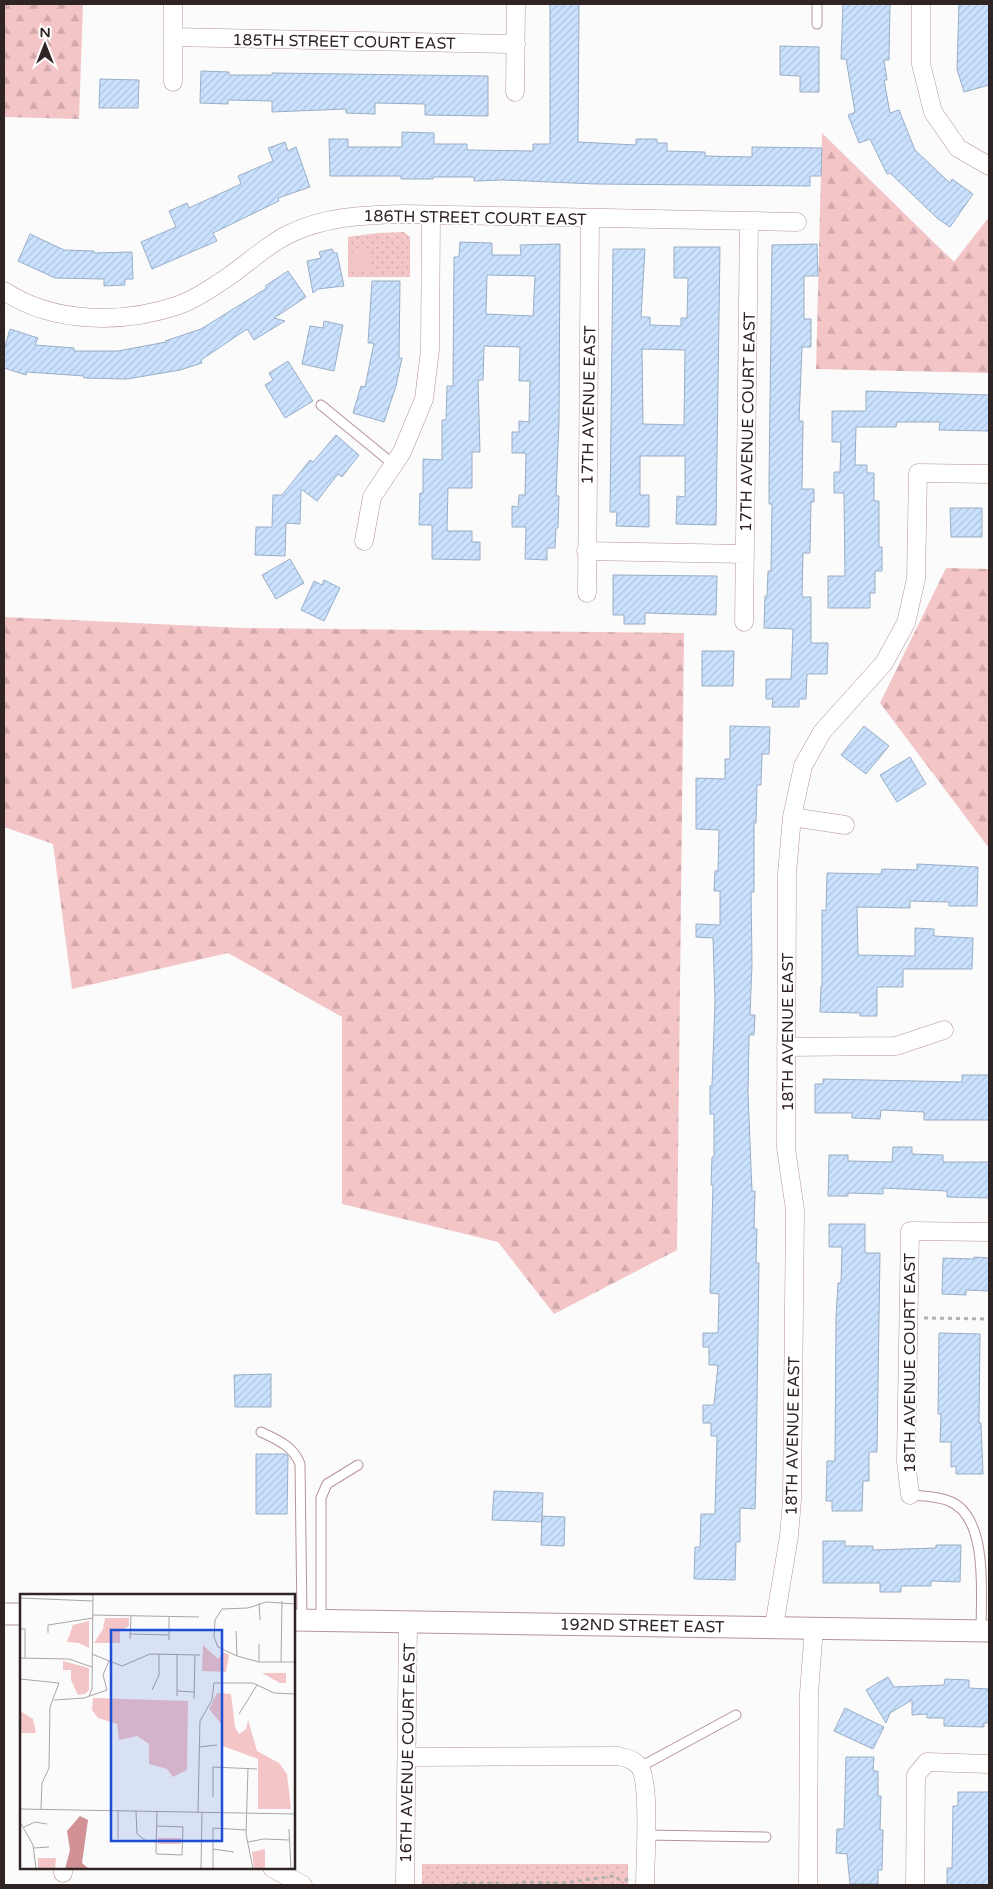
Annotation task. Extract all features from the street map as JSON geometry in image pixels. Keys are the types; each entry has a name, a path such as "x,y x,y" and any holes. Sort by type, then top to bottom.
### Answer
{"street":[{"path":"173,4 173,82"},
{"path":"515,92 516,4"},
{"path":"921,4 921,64 934,112 958,148 989,166"},
{"name":"185TH STREET COURT EAST","path":"173,38 516,44"},
{"name":"186TH STREET COURT EAST","path":"4,290 25,302 62,313 95,318 134,316 181,304 220,282 286,236 321,222 345,216 405,214 797,222"},
{"path":"364,540 372,497 402,452 424,399 430,350 431,215"},
{"name":"17TH AVENUE EAST","path":"586,593 590,218"},
{"name":"17TH AVENUE COURT EAST","path":"744,622 749,221"},
{"name":"18TH AVENUE EAST","path":"774,1626 789,1536 792,1500 795,1210 786,1148 786,1047 787,873 792,817 803,766 822,732 884,664 906,623 916,579 918,473 989,474"},
{"path":"586,551 745,554"},
{"path":"792,817 845,825"},
{"path":"786,1047 896,1046 944,1030"},
{"name":"18TH AVENUE COURT EAST","path":"910,1495 906,1462 910,1231 989,1232"},
{"path":"4,1614 20,1614"},
{"name":"192ND STREET EAST","path":"306,1620 985,1630"},
{"name":"16TH AVENUE COURT EAST","path":"405,1885 408,1622"},
{"path":"808,1885 809,1693 814,1627"},
{"path":"407,1757 618,1756 632,1760 640,1767 645,1786 645,1883"},
{"path":"915,1885 916,1775 927,1762 989,1764"},
{"path":"274,1869 303,1885"}],"lane":[{"path":"817,4 817,24"},
{"path":"321,405 394,464"},
{"path":"261,1432 284,1443 296,1454 300,1464 306,1620"},
{"path":"306,1620 321,1498 326,1484 358,1465"},
{"path":"910,1495 949,1501 963,1510 973,1528 981,1560 985,1630"},
{"path":"640,1767 736,1715"},
{"path":"645,1835 766,1838"}],"path":[{"path":"908,1318 989,1318"},
{"path":"516,1885 519,1882 562,1883 614,1876 620,1880 645,1883"},
{"path":"456,1885 459,1883 500,1883 504,1885"}],"green space":[{"path":"4,4 83,4 79,119 4,117"},
{"path":"822,133 954,262 989,217 989,373 816,369"},
{"path":"404,232 410,237 410,277 348,277 348,237"},
{"path":"353,248 371,249 371,271 352,270"},
{"path":"946,568 989,569 989,848 880,703"},
{"path":"4,617 244,628 684,633 677,1250 554,1314 498,1242 342,1204 342,1017 228,953 72,989 53,844 4,827"},
{"path":"422,1864 628,1864 628,1885 422,1885"}],"building":[{"path":"550,4 579,4 578,142 636,145 636,139 657,139 657,143 667,143 667,151 705,152 705,156 752,157 752,147 822,148 821,176 810,176 810,186 596,184 503,180 474,181 474,177 401,179 401,176 330,176 329,139 348,139 348,147 402,147 402,132 434,133 434,144 467,144 467,150 533,151 533,144 550,144"},
{"path":"843,4 890,4 889,60 884,60 887,80 884,80 890,113 899,110 915,150 950,183 952,179 973,194 950,227 938,219 890,173 887,174 870,139 859,143 848,115 855,112 846,59 841,59"},
{"path":"959,4 989,4 989,85 964,92 957,69"},
{"path":"780,46 819,47 819,92 800,92 800,76 780,75"},
{"path":"201,71 229,72 229,75 272,75 272,73 488,76 488,116 425,115 425,104 375,103 375,114 346,113 346,109 272,112 272,101 228,100 228,104 200,103"},
{"path":"100,79 139,80 138,108 99,108"},
{"path":"285,142 288,151 296,147 310,187 278,198 279,201 213,233 217,241 152,269 141,242 176,227 169,211 187,203 189,208 241,184 238,176 273,161 268,148"},
{"path":"30,234 64,250 94,251 94,253 132,252 133,279 125,279 125,285 104,286 104,279 55,278 18,261"},
{"path":"460,242 492,243 492,255 521,255 520,245 560,244 559,422 556,496 559,496 558,528 556,528 555,548 547,548 547,560 525,559 526,527 512,527 512,506 518,507 519,495 525,495 526,453 512,453 512,432 519,432 519,421 529,422 530,381 519,381 520,347 484,346 483,380 478,380 480,452 472,452 472,488 448,488 447,531 472,531 472,542 480,542 480,560 432,559 432,525 419,525 420,493 423,493 423,459 442,460 442,420 446,420 447,386 453,386 454,257 459,257","holes":["487,275 535,276 533,316 486,314"]},
{"path":"817,244 818,276 804,276 804,319 811,319 811,347 802,347 799,421 803,421 802,489 814,489 814,502 811,502 810,553 803,553 802,597 811,597 811,643 828,643 827,674 807,674 806,699 799,699 799,707 772,707 773,699 766,699 766,679 791,679 793,629 764,628 768,571 771,571 772,504 769,504 769,482 772,245"},
{"path":"674,247 720,247 716,525 676,524 677,496 685,497 685,456 640,456 640,495 649,495 649,527 616,526 617,512 610,512 613,249 645,249 641,317 650,317 650,325 681,326 681,318 687,318 688,278 674,278","holes":["642,349 685,350 684,425 643,424"]},
{"path":"332,249 334,253 337,253 344,286 318,289 313,293 307,261 321,258 319,252"},
{"path":"288,271 306,297 274,318 285,321 254,340 247,329 201,360 202,363 180,370 127,379 84,378 84,376 27,372 26,375 4,368 4,350 10,329 38,338 35,345 74,348 74,351 118,351 166,342 201,329 267,288 265,286"},
{"path":"372,281 400,281 399,358 402,358 396,386 384,422 353,413 361,386 365,387 374,343 368,343"},
{"path":"324,321 343,325 334,371 302,364 310,326 323,328"},
{"path":"288,361 313,401 285,418 265,385 273,380 269,373"},
{"path":"866,391 989,395 989,431 939,430 940,422 897,422 896,427 856,427 855,465 867,465 867,473 874,473 874,501 879,501 879,547 882,547 882,571 875,571 875,593 870,593 870,608 828,608 828,576 845,576 844,493 834,493 834,472 840,472 841,442 832,442 832,411 866,411"},
{"path":"336,435 359,455 342,477 338,474 317,501 301,489 300,524 286,523 285,556 255,555 256,527 272,527 273,495 282,495 310,460 313,462"},
{"path":"950,508 982,508 982,537 951,537"},
{"path":"290,559 304,583 276,599 262,575"},
{"path":"613,575 717,576 716,615 645,613 645,624 624,624 624,615 613,615"},
{"path":"324,580 340,588 324,621 301,610 314,581 322,585"},
{"path":"702,651 734,651 733,686 702,686"},
{"path":"730,726 770,727 769,754 762,754 761,785 757,785 756,823 754,823 754,892 751,892 752,963 750,1015 755,1015 754,1035 749,1035 748,1094 752,1191 755,1191 754,1229 757,1229 756,1263 759,1263 755,1509 740,1508 740,1542 736,1542 735,1580 694,1579 695,1547 700,1547 701,1514 715,1514 717,1436 711,1436 711,1423 703,1423 703,1405 714,1405 718,1365 709,1365 709,1347 703,1347 703,1333 718,1333 719,1294 710,1293 713,1185 711,1185 712,1157 714,1157 714,1114 710,1114 715,1002 713,938 696,937 696,924 720,925 720,891 714,891 715,871 718,871 719,830 696,829 696,778 725,779 725,759 730,759"},
{"path":"864,726 889,746 866,774 841,755"},
{"path":"910,757 926,784 897,802 880,775"},
{"path":"917,864 978,867 977,906 949,906 949,902 910,901 910,908 857,907 858,955 915,956 915,928 934,929 934,936 973,938 972,969 903,969 903,987 877,987 877,1016 860,1016 860,1013 820,1012 822,910 826,911 827,873 881,874 882,869 917,870"},
{"path":"962,1075 989,1075 989,1120 924,1120 924,1112 881,1110 880,1119 852,1118 852,1113 815,1113 815,1084 823,1084 823,1079 962,1082"},
{"path":"893,1147 912,1147 912,1154 943,1155 943,1162 989,1162 989,1198 947,1197 947,1191 883,1188 883,1194 848,1193 848,1196 828,1196 829,1155 848,1155 848,1161 892,1162"},
{"path":"829,1224 865,1224 865,1253 880,1253 877,1452 869,1452 869,1481 863,1481 862,1511 832,1511 832,1501 826,1501 827,1461 835,1461 836,1317 838,1283 841,1283 842,1247 829,1247"},
{"path":"974,1257 989,1258 989,1291 966,1290 966,1295 942,1294 943,1258 974,1259"},
{"path":"939,1333 980,1334 979,1423 981,1423 983,1474 956,1474 956,1466 951,1467 951,1442 940,1442 941,1414 938,1414"},
{"path":"271,1374 271,1407 235,1407 234,1375"},
{"path":"256,1454 286,1454 288,1456 287,1514 256,1514"},
{"path":"494,1491 543,1493 542,1522 492,1520"},
{"path":"542,1516 565,1517 564,1546 541,1545"},
{"path":"823,1541 845,1541 845,1546 873,1546 873,1550 936,1548 936,1545 961,1545 960,1582 931,1581 931,1586 901,1586 901,1592 880,1592 880,1583 823,1583"},
{"path":"888,1677 894,1687 944,1685 945,1679 969,1680 969,1688 989,1689 989,1723 984,1723 984,1727 944,1726 944,1718 927,1718 927,1714 912,1715 912,1700 890,1713 886,1723 866,1690"},
{"path":"845,1708 884,1727 873,1749 834,1731"},
{"path":"846,1757 874,1757 873,1771 878,1771 878,1796 881,1796 880,1830 883,1830 882,1870 878,1870 878,1884 850,1884 847,1854 836,1853 837,1829 844,1829"},
{"path":"958,1792 989,1792 989,1885 947,1885 947,1868 952,1868 953,1806 958,1806"}]}
